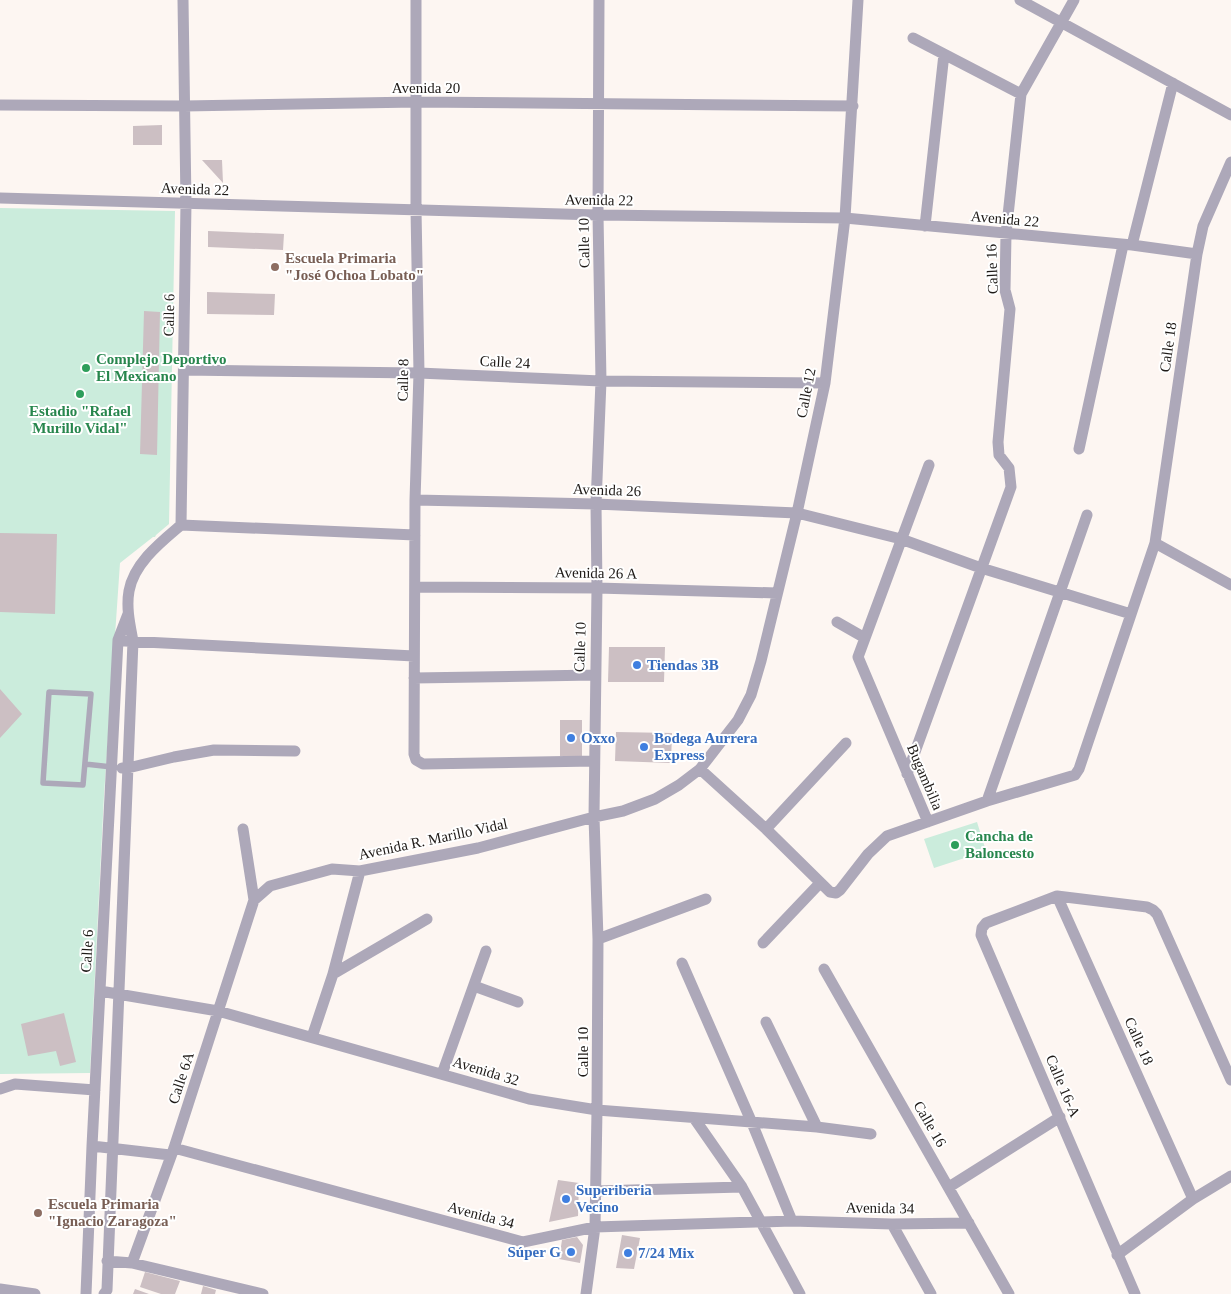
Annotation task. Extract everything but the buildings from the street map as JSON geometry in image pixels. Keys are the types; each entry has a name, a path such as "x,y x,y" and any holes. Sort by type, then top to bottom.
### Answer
{"street":[{"name":"Calle 6","path":"104,1294 107,1290 114,1148 118,994 133,641 128,612 129,590 145,559 181,525 186,203 184,0"},
{"name":"Calle 8","path":"416,0 416,210 419,373 415,535 414,754 416,760 423,764 594,761"},
{"name":"Calle 10","path":"586,1294 594,1227 597,1110 598,939 594,817 594,676 597,588 596,504 601,381 598,215 599,0"},
{"name":"Calle 12","path":"700,768 738,720 751,695 797,513 825,383 845,218 858,0"},
{"path":"1020,0 1231,115"},
{"name":"Calle 16","path":"981,568 1011,487 1009,468 999,455 998,442 1010,309 1005,290 1006,234 1022,94 1074,0"},
{"path":"913,38 1022,94"},
{"path":"925,226 944,54"},
{"path":"1079,448 1128,245 1173,83"},
{"name":"Avenida 20","path":"0,105 184,106 416,102 853,106"},
{"name":"Calle 18","path":"1075,775 1079,769 1155,543 1197,254 1203,226 1231,162"},
{"name":"Avenida 22","path":"0,198 598,215 845,218 1128,245 1197,254"},
{"name":"Calle 24","path":"184,370 419,373 601,381 825,383"},
{"path":"837,622 865,638 929,465"},
{"name":"Avenida 26","path":"416,500 596,504 797,513 901,540 981,568 1131,614"},
{"path":"987,801 1087,515"},
{"path":"181,525 415,535"},
{"path":"1155,543 1231,584"},
{"path":"907,774 981,568"},
{"name":"Avenida 26 A","path":"415,587 597,588 776,593"},
{"name":"Calle 6","path":"86,1294 118,640 128,612"},
{"name":"Bugambilia","path":"865,638 858,657 928,822 987,801 1075,775"},
{"path":"118,640 414,656"},
{"path":"414,678 594,676"},
{"path":"766,829 846,743"},
{"path":"112,768 128,768 214,750 295,751"},
{"path":"700,768 830,892 836,893 840,890 868,854 887,836 928,822"},
{"name":"Avenida R. Marillo Vidal","path":"254,900 270,886 332,870 360,871 478,848 623,811 654,799 679,784 700,768"},
{"path":"243,829 254,900"},
{"path":"312,1037 333,974 360,871"},
{"path":"763,943 820,883"},
{"path":"1057,896 1147,907 1157,914 1231,1080"},
{"name":"Calle 18","path":"1057,896 1193,1199"},
{"name":"Calle 16-A","path":"1057,896 986,923 982,928 981,936 1135,1294"},
{"path":"598,939 706,899"},
{"name":"Calle 6A","path":"132,1263 172,1152 254,900"},
{"path":"333,974 427,919"},
{"path":"442,1074 486,951"},
{"path":"682,963 752,1122 792,1221"},
{"name":"Calle 16","path":"824,969 1009,1294"},
{"path":"474,986 518,1002"},
{"name":"Avenida 32","path":"100,991 218,1011 529,1099 597,1110 817,1127 871,1134"},
{"path":"766,1022 817,1127"},
{"path":"0,1090 15,1084 96,1090"},
{"path":"694,1118 742,1187 800,1294"},
{"path":"949,1187 1060,1118"},
{"name":"Avenida 34","path":"92,1146 172,1152 523,1242 594,1227 792,1221 892,1224 969,1223"},
{"path":"1118,1255 1193,1199 1231,1176"},
{"path":"596,1191 742,1187"},
{"path":"892,1224 931,1294"},
{"path":"107,1261 132,1263 263,1294"},
{"path":"0,1289 35,1294"}],"lane":[{"path":"49,692 91,694 85,764 83,785 43,783 49,692"},
{"path":"85,764 112,768"}],"green space":[{"name":"Complejo Deportivo El Mexicano","path":"0,208 175,211 169,524 120,563 104,795 90,1073 0,1074"},
{"name":"Cancha de Baloncesto","path":"977,822 986,851 934,868 924,839"}],"place":[{"name":"Escuela Primaria \"José Ochoa Lobato\"","path":"275,267"},
{"name":"Complejo Deportivo El Mexicano","path":"86,368"},
{"name":"Estadio \"Rafael Murillo Vidal\"","path":"80,394"},
{"name":"Tiendas 3B","path":"637,665"},
{"name":"Oxxo","path":"571,738"},
{"name":"Bodega Aurrera Express","path":"644,747"},
{"name":"Cancha de Baloncesto","path":"955,845"},
{"name":"Superiberia Vecino","path":"566,1199"},
{"name":"Escuela Primaria \"Ignacio Zaragoza\"","path":"38,1213"},
{"name":"Súper G","path":"571,1252"},
{"name":"7/24 Mix","path":"628,1253"}]}
